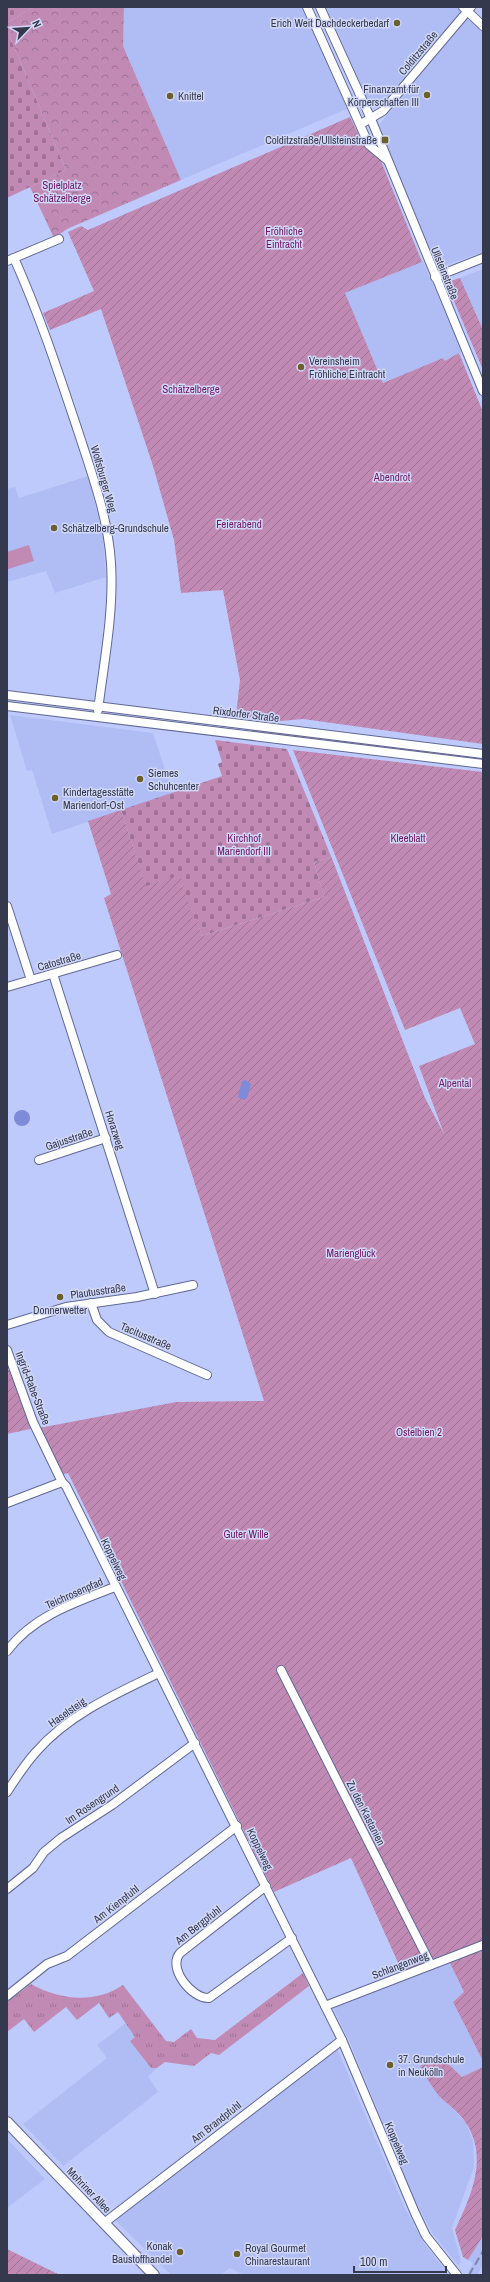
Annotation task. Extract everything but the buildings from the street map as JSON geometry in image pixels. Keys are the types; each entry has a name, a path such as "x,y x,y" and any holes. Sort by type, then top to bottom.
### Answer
{"main road":[{"name":"Mohriner Allee","path":"7,2122 154,2275"}],"street":[{"name":"Ullsteinstraße","path":"307,7 361,124 369,145 389,162"},
{"name":"Ullsteinstraße","path":"320,7 371,119 483,391"},
{"path":"467,8 483,26"},
{"name":"Colditzstraße","path":"361,124 371,119 392,101 467,8"},
{"path":"348,96 359,91"},
{"path":"11,260 59,239"},
{"path":"435,276 483,258"},
{"name":"Wolfsburger Weg","path":"11,260 49,341 99,498 108,535 110,602 97,717"},
{"name":"Rixdorfer Straße","path":"7,695 483,754"},
{"name":"Rixdorfer Straße","path":"7,706 483,764"},
{"path":"241,735 242,724"},
{"path":"7,906 30,980"},
{"name":"Catostraße","path":"7,987 117,955"},
{"name":"Horazweg","path":"53,974 155,1294"},
{"name":"Gajusstraße","path":"39,1160 106,1138"},
{"name":"Plautusstraße","path":"7,1325 60,1308 155,1294 193,1285"},
{"name":"Tacitusstraße","path":"91,1303 97,1320 109,1332 206,1375"},
{"name":"Ingrid-Rabe-Straße","path":"7,1350 39,1434"},
{"name":"Koppelweg","path":"39,1434 237,1826 342,2040 415,2214 426,2236 457,2275"},
{"path":"7,1503 62,1482"},
{"name":"Teichrosenpfad","path":"7,1651 25,1633 55,1611 115,1587"},
{"name":"Zu den Kastanien","path":"281,1670 431,1965"},
{"name":"Haselsteig","path":"7,1792 35,1752 59,1730 88,1710 159,1673"},
{"name":"Im Rosengrund","path":"7,1889 33,1868 44,1852 61,1838 112,1805 195,1743"},
{"name":"Am Kienpfuhl","path":"7,1996 47,1964 67,1956 237,1826"},
{"name":"Am Bergpfuhl","path":"266,1886 180,1953 176,1963 181,1977 189,1988 201,1997 212,1997 292,1938"},
{"name":"Schlangenweg","path":"325,2006 483,1945"},
{"name":"Am Brandpfuhl","path":"104,2222 342,2040"}],"shaded area":[{"path":"124,7 302,7 349,108 181,180 123,46"},
{"path":"324,7 457,7 461,11 388,98 376,106 368,101"},
{"path":"467,18 483,32 483,252 441,267 433,261 379,125"},
{"path":"423,261 462,352 445,361 443,358 383,383 345,293"},
{"path":"483,269 483,330 460,278"},
{"name":"Schätzelberg-Grundschule","path":"88,476 103,536 106,577 55,593 46,571 7,582 7,489 15,487 19,498"},
{"path":"10,715 153,733 173,793 52,834 32,770 27,771"},
{"path":"245,1080 251,1084 247,1098 244,1100 238,1097 242,1081"},
{"path":"22,1110 29,1115 30,1118 25,1125 22,1126 15,1121 14,1118 19,1111"},
{"name":"37. Grundschule in Neukölln","path":"450,1963 464,1992 453,2002 483,2061 483,2067 462,2077 442,2058 420,2066 437,2092 466,2123 473,2141 474,2167 452,2228 461,2261 459,2266 433,2234 414,2199 351,2045 333,2008"},
{"path":"126,2023 135,2037 130,2040 151,2068 157,2068 148,2076 158,2092 63,2166 23,2124 107,2058 97,2045"},
{"path":"336,2046 404,2206 423,2242 449,2275 244,2275 230,2268 221,2275 171,2275 116,2221 117,2219 115,2216"},
{"path":"7,2139 45,2179 7,2208"},
{"path":"483,2236 483,2264 478,2275 470,2275 468,2271 473,2263 468,2260"}],"green space":[{"path":"7,7 33,7 7,23"},
{"name":"Spielplatz Schätzelberge","path":"33,7 124,7 123,46 181,180 67,229 54,238 30,187 66,170 7,30 7,23"},
{"path":"7,30 66,170 7,198"},
{"path":"350,117 364,146 381,161 422,262 345,293 383,383 443,358 445,361 459,353 483,412 483,744 303,719 281,721 236,715 240,680 223,590 181,593 174,540 153,466 101,309 50,330 43,313 94,291 68,232 81,226 88,230"},
{"path":"460,278 483,330 483,370 448,287 450,281"},
{"path":"29,545 34,561 8,569 7,552"},
{"path":"251,729 483,757 483,761 251,732"},
{"name":"Kirchhof Mariendorf III","path":"215,740 287,749 331,856 330,858 314,862 324,897 202,936 196,919 193,919 146,887 121,810 222,776 218,764 222,762"},
{"path":"293,750 483,772 483,2061 453,2002 464,1992 450,1963 404,1976 351,1858 274,1892 68,1473 61,1475 39,1428 176,1402 264,1401 104,898 111,894 88,821 121,810 146,886 180,875 193,919 196,918 202,936 324,897 314,862 330,858 331,856 425,1098 444,1134 419,1066 475,1044 460,1008 405,1030"},
{"path":"7,1370 13,1370 35,1428 7,1434"},
{"path":"303,1973 309,1986 219,2055 211,2053 194,2066 165,2062 157,2068 151,2068 130,2041 135,2037 118,2012 109,2018 99,2003 77,2020 66,2007 34,2032 24,2019 7,2032 7,2002 31,1984 53,1994 77,1998 101,1995 123,1985 166,2041 174,2042 191,2029 197,2038 215,2040"},
{"path":"442,2058 462,2077 483,2067 483,2236 468,2260 463,2257 455,2230 472,2190 477,2162 476,2148 472,2134 464,2120 440,2097 420,2066"},
{"path":"7,2249 60,2275 7,2275"}],"railway":[{"path":"469,2275 483,2251"}],"place":[{"name":"Erich Weit Dachdeckerbedarf","path":"397,23"},
{"name":"Finanzamt für Körperschaften III","path":"427,95"},
{"name":"Knittel","path":"170,96"},
{"name":"Colditzstraße/Ullsteinstraße","path":"385,140"},
{"name":"Vereinsheim Fröhliche Eintracht","path":"301,367"},
{"name":"Schätzelberg-Grundschule","path":"54,528"},
{"name":"Siemes Schuhcenter","path":"140,779"},
{"name":"Kindertagesstätte Mariendorf-Ost","path":"55,798"},
{"name":"Donnerwetter","path":"60,1297"},
{"name":"37. Grundschule in Neukölln","path":"390,2065"},
{"name":"Konak Baustoffhandel","path":"180,2252"},
{"name":"Royal Gourmet Chinarestaurant","path":"237,2254"}],"park label":[{"name":"Fröhliche Eintracht","path":"284,237"},
{"name":"Schätzelberge","path":"191,389"},
{"name":"Abendrot","path":"392,477"},
{"name":"Feierabend","path":"239,524"},
{"name":"Kleeblatt","path":"408,838"},
{"name":"Alpental","path":"455,1083"},
{"name":"Marienglück","path":"351,1253"},
{"name":"Ostelbien 2","path":"419,1432"},
{"name":"Guter Wille","path":"246,1534"}]}
